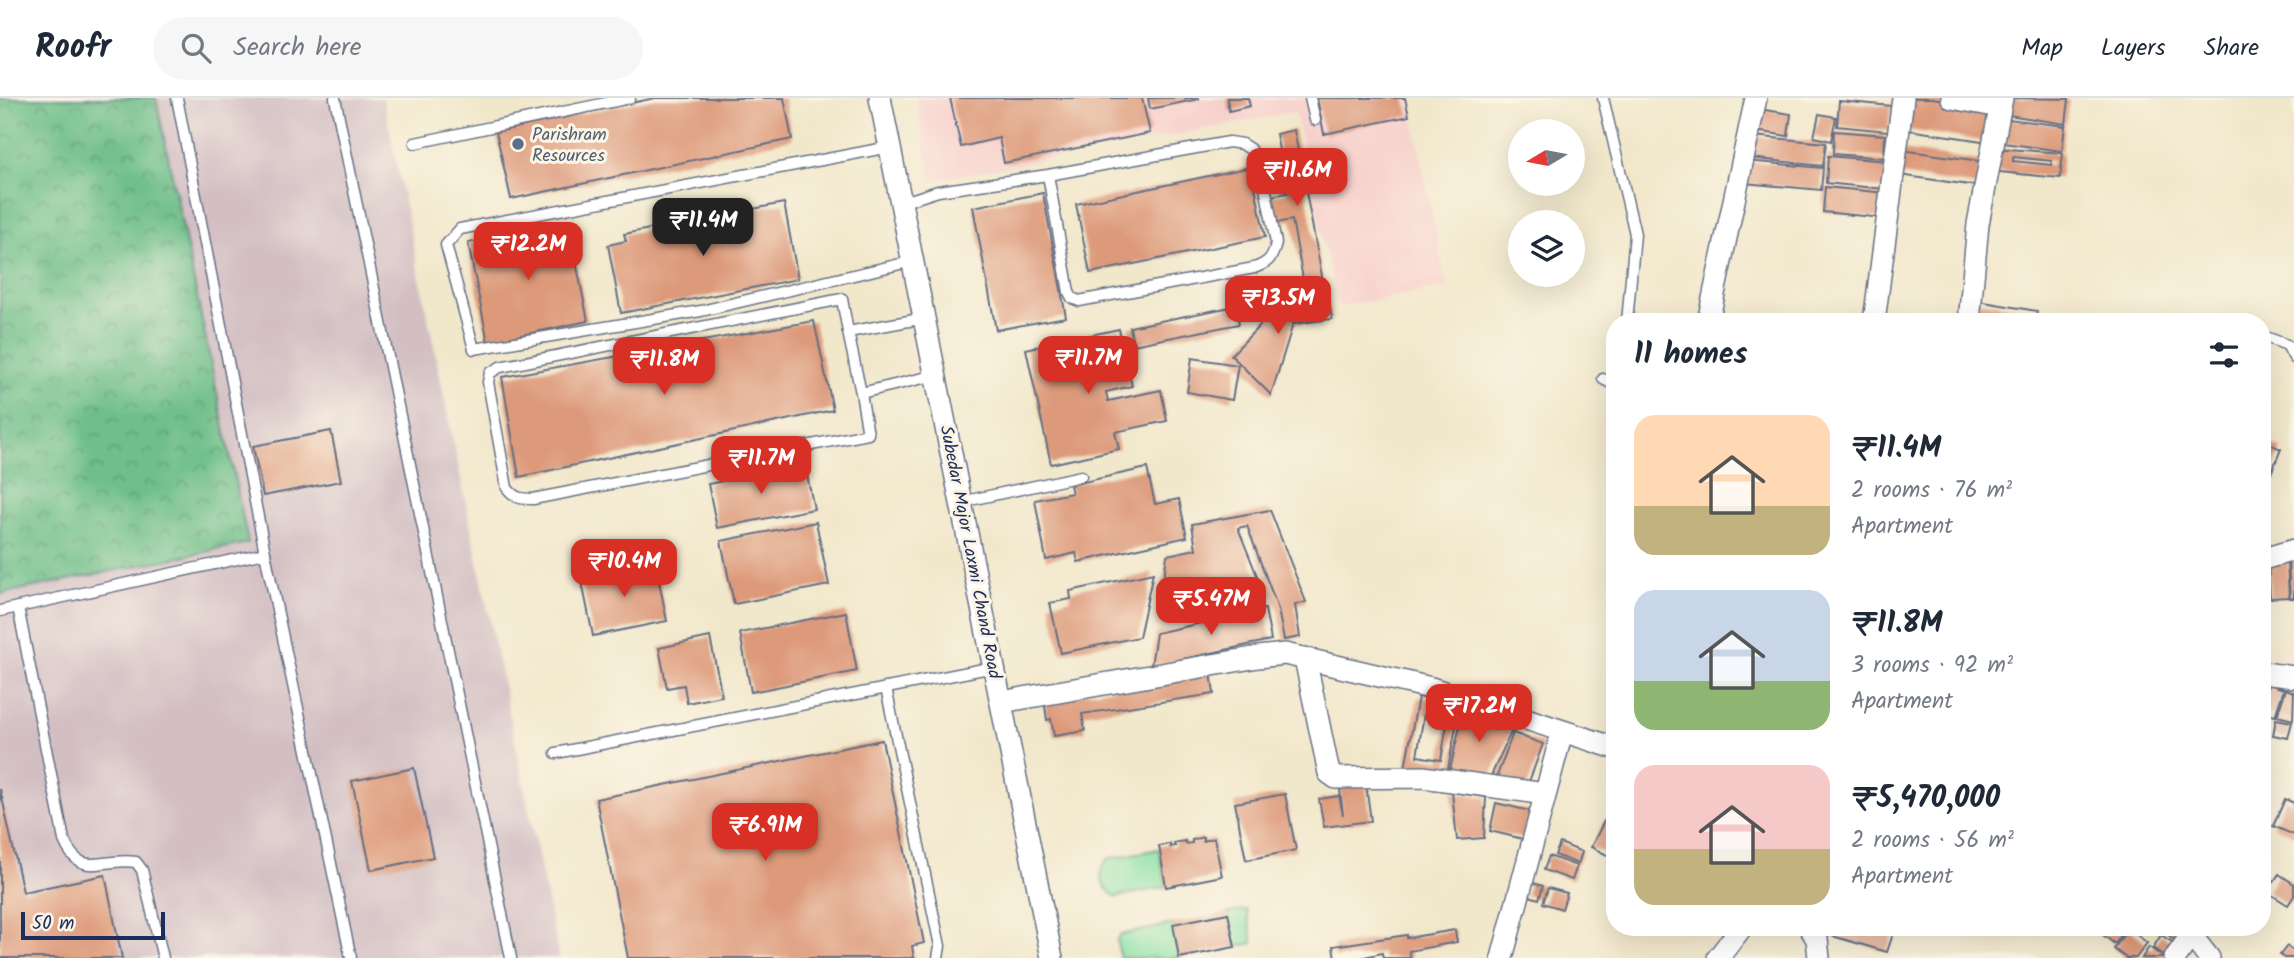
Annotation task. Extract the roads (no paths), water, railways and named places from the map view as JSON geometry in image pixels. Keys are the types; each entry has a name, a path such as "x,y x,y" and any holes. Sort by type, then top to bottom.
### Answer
{"street":[{"name":"Subedar Major Laxmi Chand Road","path":"880,98 1052,958"},
{"path":"1710,313 1756,98"},
{"path":"1875,313 1903,98"},
{"path":"1952,98 2001,103 1978,225 1970,313"},
{"path":"2271,557 2294,550"},
{"path":"1001,702 1284,654 1431,688 1606,744"},
{"path":"1306,658 1329,773 1336,778 1423,777 1545,794"},
{"path":"2271,673 2293,674"},
{"path":"1502,958 1562,732"},
{"path":"1718,958 1735,936"},
{"path":"2175,958 2192,936"},
{"path":"2197,936 2209,958"}],"lane":[{"path":"177,98 265,553 351,958"},
{"path":"335,98 511,958"},
{"path":"415,143 630,98"},
{"path":"1310,98 1315,120"},
{"path":"1603,98 1635,234 1628,313"},
{"path":"901,203 938,191 1048,175 1229,142 1242,144 1260,160 1276,243 1273,256 1264,265 1254,268 1079,301 1072,298 1069,292 1048,175"},
{"path":"890,147 460,229 446,245 474,349 701,311 913,261"},
{"path":"842,299 861,393 869,434 533,499 520,499 506,488 488,382 490,373 500,368 842,299"},
{"path":"848,332 925,318"},
{"path":"2271,339 2287,345 2294,358"},
{"path":"861,393 936,374"},
{"path":"961,502 1081,476"},
{"path":"0,611 265,553"},
{"path":"18,607 64,840 70,855 80,863 91,866 122,859 136,862 142,870 163,958"},
{"path":"556,752 994,667"},
{"path":"886,688 940,946 938,958"}],"place":[{"name":"Parishram Resources","path":"518,144"}]}
